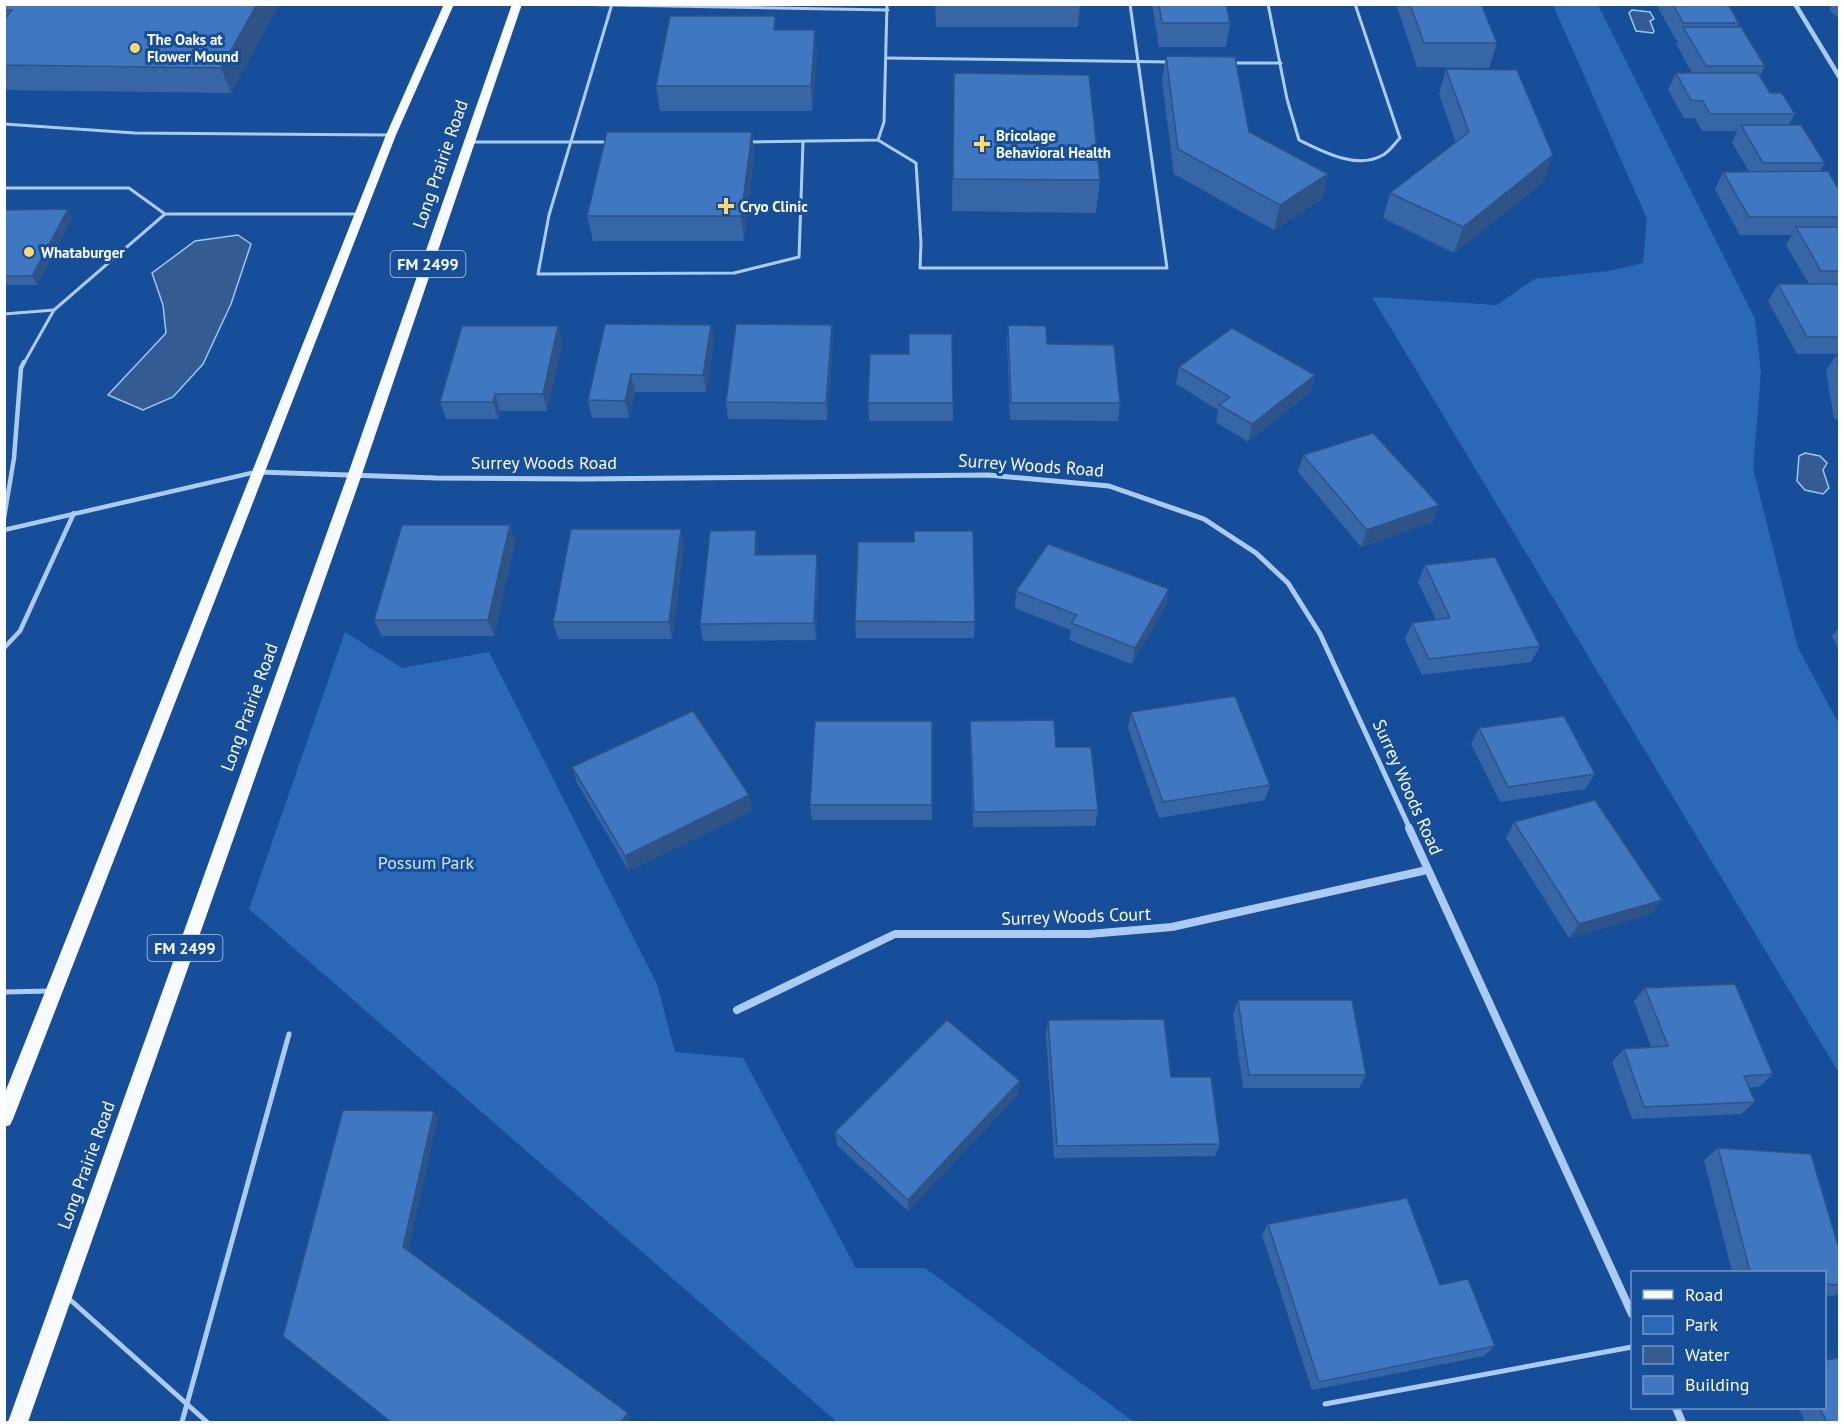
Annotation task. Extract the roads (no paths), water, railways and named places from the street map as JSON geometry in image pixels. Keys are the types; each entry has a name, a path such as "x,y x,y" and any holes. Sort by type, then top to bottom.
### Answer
{"main road":[{"path":"4,1119 391,135 448,4"},
{"name":"Long Prairie Road","path":"18,1422 355,474 517,4"}],"street":[{"path":"1795,4 1839,78"},
{"name":"Surrey Woods Road","path":"259,472 582,479 988,475 1109,486 1204,519 1256,553 1288,583 1320,634 1631,1312"},
{"name":"Surrey Woods Court","path":"737,1010 895,934 1089,934 1172,927 1427,870"}],"lane":[{"path":"560,4 888,10"},
{"path":"878,140 884,122 887,4"},
{"path":"745,142 878,140 916,163 921,243 920,268 1167,268 1130,4"},
{"path":"1268,4 1287,99 1299,140 1323,153 1361,162 1384,154 1400,138 1355,4"},
{"path":"612,5 549,215 538,274 734,273 799,257 803,142"},
{"path":"886,58 1174,62"},
{"path":"1221,63 1281,63"},
{"path":"4,124 135,133 391,135"},
{"path":"470,142 617,142"},
{"path":"4,188 129,188 165,214 360,214"},
{"path":"4,518 14,458 21,368 54,310 165,214"},
{"path":"4,314 54,310"},
{"path":"4,530 259,472"},
{"path":"4,648 20,631 74,513"},
{"path":"4,993 55,991"},
{"path":"182,1422 290,1034"},
{"path":"62,1293 207,1422"},
{"path":"1325,1404 1631,1347"}],"water":[{"path":"1632,10 1650,12 1654,19 1650,21 1653,33 1636,31 1629,13"},
{"path":"238,235 251,244 231,304 203,364 173,397 143,410 108,395 166,333 163,305 152,273 195,241"},
{"path":"1805,453 1820,456 1827,463 1823,470 1829,488 1823,494 1805,490 1797,481 1799,456"}],"place":[{"name":"The Oaks at Flower Mound","path":"135,48"},
{"name":"Bricolage Behavioral Health","path":"982,144"},
{"name":"Cryo Clinic","path":"726,206"},
{"name":"Whataburger","path":"29,252"}],"park label":[{"name":"Possum Park","path":"426,862"}]}
